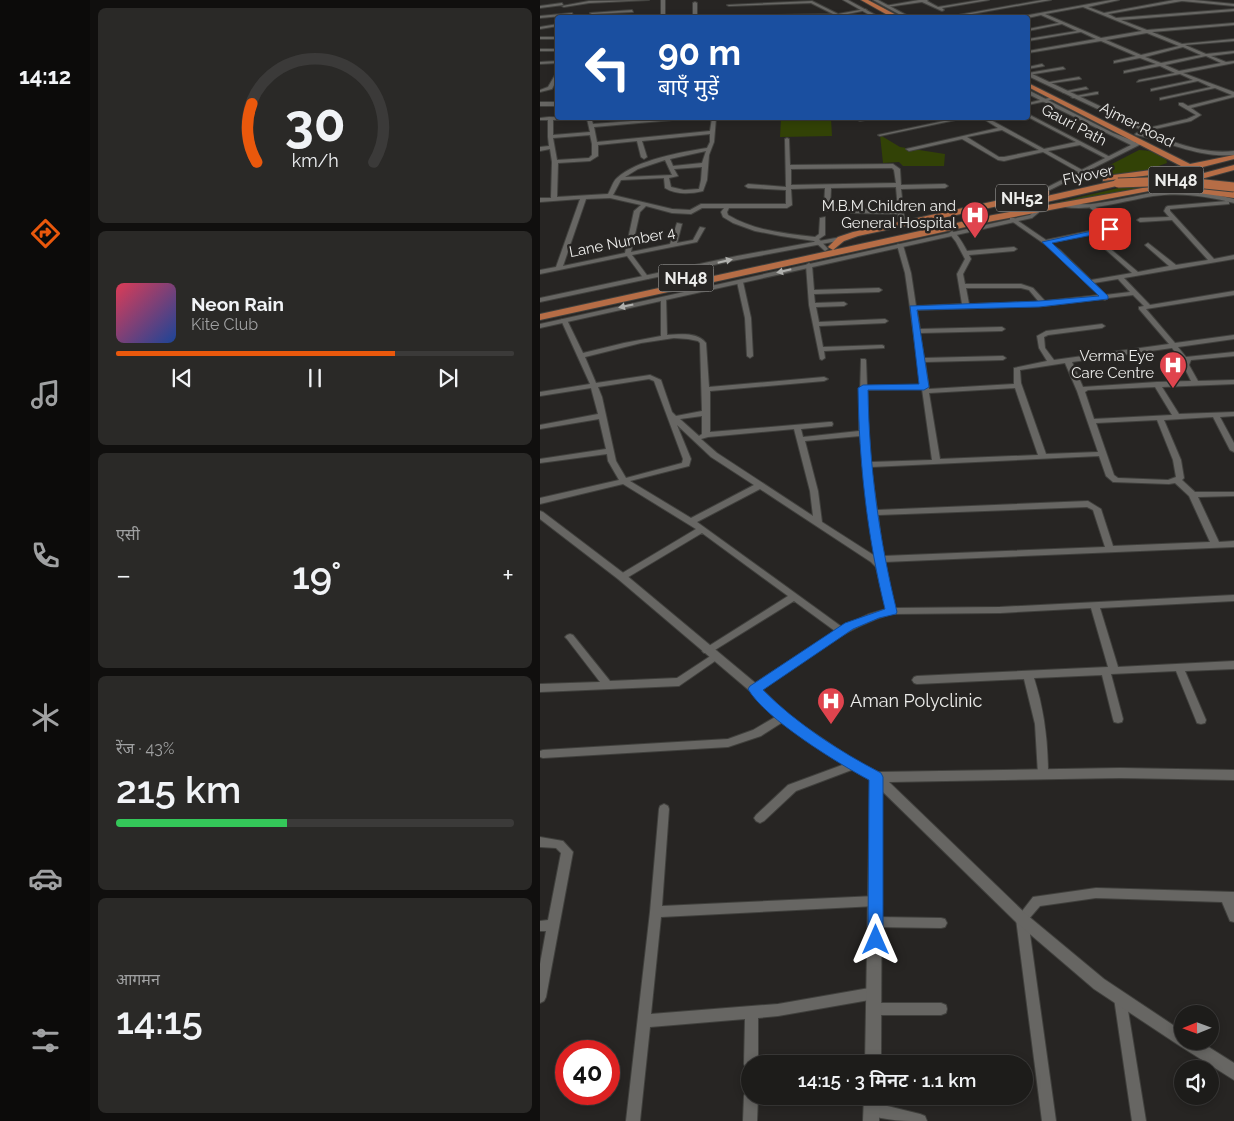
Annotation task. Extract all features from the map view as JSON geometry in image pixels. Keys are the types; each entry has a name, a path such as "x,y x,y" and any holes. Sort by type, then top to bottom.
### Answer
{"highway":[{"path":"856,0 884,15"},
{"path":"864,0 893,15"},
{"name":"Ajmer Road","path":"1031,79 1204,176 1234,188"},
{"name":"Ajmer Road","path":"1030,86 1137,138 1205,164 1234,178"},
{"path":"1140,172 1172,164 1174,161 1170,156"},
{"name":"NH52","path":"841,239 1140,172 1188,167 1232,156"},
{"path":"1160,187 1234,167"},
{"name":"Flyover","path":"823,244 865,240 1118,183 1177,180 1210,182 1234,188"},
{"name":"NH48","path":"540,317 969,223 1160,187 1200,189 1234,195"},
{"path":"952,234 969,223"},
{"path":"823,244 841,239"},
{"name":"NH48","path":"540,310 823,244"}],"street":[{"path":"558,0 571,15"},
{"path":"592,13 632,12 635,0"},
{"path":"540,7 589,2 647,0"},
{"path":"663,0 663,15"},
{"path":"729,4 731,1 738,0"},
{"path":"845,0 874,15"},
{"path":"874,0 904,15"},
{"path":"887,6 924,0 953,15"},
{"path":"937,8 986,0"},
{"path":"968,15 1049,0"},
{"path":"1030,16 1118,0"},
{"path":"1104,14 1181,0 1234,5"},
{"path":"729,4 812,2 838,15 865,10"},
{"path":"695,3 695,15"},
{"path":"784,3 784,15"},
{"path":"729,4 729,15"},
{"path":"754,15 755,4"},
{"path":"1083,6 1226,63"},
{"path":"1116,19 1234,10"},
{"path":"1041,14 1234,95"},
{"path":"540,17 555,17"},
{"path":"1030,30 1064,23"},
{"path":"1030,51 1147,32 1234,24"},
{"path":"540,28 555,26"},
{"path":"1030,40 1081,31"},
{"path":"540,38 555,38"},
{"path":"1116,62 1183,45 1234,40"},
{"path":"540,50 555,50"},
{"path":"1126,72 1206,55 1234,52"},
{"path":"540,63 555,62"},
{"path":"1138,81 1234,62"},
{"path":"1030,68 1042,65"},
{"path":"1030,74 1066,70 1031,79"},
{"path":"540,91 550,88 555,77"},
{"path":"1046,83 1078,78"},
{"path":"1031,79 1046,83 1146,130"},
{"path":"1153,90 1198,80"},
{"path":"1055,88 1077,84"},
{"path":"1162,100 1216,87"},
{"path":"1064,92 1086,88"},
{"path":"1073,97 1096,92"},
{"path":"1030,93 1111,134 1132,142 1146,130 1189,120 1200,115 1181,104"},
{"path":"1187,108 1234,95"},
{"path":"1030,104 1053,98"},
{"path":"540,104 555,104"},
{"name":"Gauri Path","path":"1030,116 1109,158"},
{"path":"540,119 552,118 550,137 555,162 554,199"},
{"path":"555,162 593,158 595,144 590,120"},
{"path":"591,126 640,120"},
{"path":"666,176 668,188 672,191 694,192 701,190 704,184 704,165 713,132 714,120"},
{"path":"880,135 953,120"},
{"path":"988,120 1082,172"},
{"path":"909,149 1003,128"},
{"path":"595,144 713,132"},
{"path":"550,137 591,133"},
{"path":"1036,195 1109,158 1137,138 1153,136 1197,153 1232,156"},
{"path":"963,137 998,158 1004,159 1080,143"},
{"path":"540,200 610,196 646,204 662,210 689,212 701,206 780,208 789,205 787,139"},
{"path":"639,140 644,158"},
{"path":"540,149 552,147"},
{"path":"610,196 618,179 634,169 708,149"},
{"path":"618,179 675,176 667,159"},
{"path":"671,168 704,165"},
{"path":"789,167 893,166 897,169 902,224"},
{"path":"748,186 789,188 945,186"},
{"path":"827,209 828,186"},
{"path":"1064,205 1080,208 1092,207 1170,192 1204,193 1230,202"},
{"path":"559,268 584,197"},
{"path":"1213,261 1167,211 1168,208 1230,202"},
{"path":"646,204 637,211 628,254 646,278"},
{"path":"727,207 724,212 725,216 756,229 823,244"},
{"path":"1092,207 1116,223 1125,241"},
{"path":"540,326 1032,216 1040,209"},
{"path":"851,212 902,212"},
{"path":"823,244 824,218"},
{"path":"1140,220 1174,218"},
{"path":"1012,220 1046,242 1105,298"},
{"path":"674,244 679,224"},
{"path":"1046,242 1116,226"},
{"name":"Lane Number 4","path":"540,272 695,241 702,228"},
{"path":"952,234 968,259 967,265 960,274 966,306"},
{"path":"540,300 841,239"},
{"path":"900,245 908,273 936,462"},
{"path":"1148,245 1174,268"},
{"path":"1107,248 1137,274"},
{"path":"965,253 1014,249"},
{"path":"1090,282 1233,259"},
{"path":"809,265 812,305 822,358"},
{"path":"1118,278 1149,307"},
{"path":"740,282 748,318 750,356"},
{"path":"962,286 1021,286 1031,288 1044,304"},
{"path":"811,292 879,290"},
{"path":"1195,383 1186,362 1141,308 1234,293"},
{"path":"913,308 1044,304 1135,294"},
{"path":"664,298 664,338"},
{"path":"812,305 844,304"},
{"path":"564,320 594,385 609,451 617,472 624,481 702,529 842,631"},
{"path":"815,324 885,321"},
{"path":"1052,363 1042,348 1040,336 1046,333 1102,326"},
{"path":"916,331 1002,329"},
{"path":"580,356 664,338 693,337 700,339 703,343 706,388 706,435"},
{"path":"1043,457 1018,386 1016,369 1234,337"},
{"path":"821,349 882,347"},
{"path":"1186,362 1188,358 1192,357 1234,354"},
{"path":"920,360 1003,358"},
{"path":"862,360 862,433 880,562 891,612"},
{"path":"1068,361 1081,391 1110,476 1124,482 1177,480 1193,494 1216,544"},
{"path":"540,394 650,377 657,380 687,459 686,464 582,492 540,500"},
{"path":"706,388 824,379"},
{"path":"1081,391 1086,388 1234,382"},
{"path":"1157,384 1177,416"},
{"path":"863,388 925,389 1018,386"},
{"path":"672,416 705,413"},
{"path":"1091,421 1234,414"},
{"path":"1215,415 1234,450"},
{"path":"540,428 602,416"},
{"path":"672,416 714,455 818,524 880,562 1234,544"},
{"path":"1160,418 1177,460 1180,478 1177,480"},
{"path":"697,440 706,435 829,424"},
{"path":"797,427 814,491 818,524"},
{"path":"802,440 862,433"},
{"path":"540,461 609,451"},
{"path":"866,465 1102,454"},
{"path":"690,522 760,485"},
{"path":"1193,494 1234,494"},
{"path":"874,513 1088,504 1097,509 1110,549"},
{"path":"540,514 622,576 754,689 782,717 853,765 876,777 1022,919 1099,984 1174,1033"},
{"path":"622,576 702,529"},
{"path":"540,688 679,682 711,654 794,597"},
{"path":"754,689 849,626 877,615 891,612 1000,610 1234,598"},
{"path":"1095,605 1118,719"},
{"path":"570,637 608,684"},
{"path":"917,680 1234,665"},
{"path":"1179,667 1201,720"},
{"path":"1028,675 1036,698 1043,739 1043,774"},
{"path":"543,754 728,743 757,733 782,717"},
{"path":"760,818 792,788 853,765"},
{"path":"876,777 1043,774 1234,774"},
{"path":"873,1055 876,777"},
{"path":"633,1121 656,912 664,809"},
{"path":"540,842 559,844 566,852 540,997"},
{"path":"1048,1121 1022,919 1037,901 1096,893 1230,896 1234,917"},
{"path":"656,912 876,900"},
{"path":"876,922 941,923"},
{"path":"540,926 553,926"},
{"path":"644,1021 778,1010 875,992"},
{"path":"1120,998 1139,1121"},
{"path":"875,1009 941,1008"},
{"path":"752,1012 752,1055"},
{"path":"1200,1050 1234,1072"},
{"path":"750,1121 751,1105"},
{"path":"872,1109 920,1121"}],"green space":[{"path":"781,120 831,120 832,136 780,137"},
{"path":"880,135 900,147 945,154 944,166 903,166 899,162 883,163"},
{"path":"1139,150 1150,151 1160,155 1166,158 1167,163 1150,169 1077,182"},
{"path":"1189,170 1199,174 1170,184 995,217 1123,187 1125,179"}],"place":[{"name":"M.B.M Children and General Hospital","path":"975,239"},
{"name":"Verma Eye Care Centre","path":"1173,389"},
{"name":"Aman Polyclinic","path":"831,725"}],"route":[{"path":"876,940 876,777 853,765 782,717 754,689 849,626 877,615 891,612 880,566 862,433 864,424 863,388 924,387 913,308 1002,306 1105,298 1046,242 1110,229"}]}
